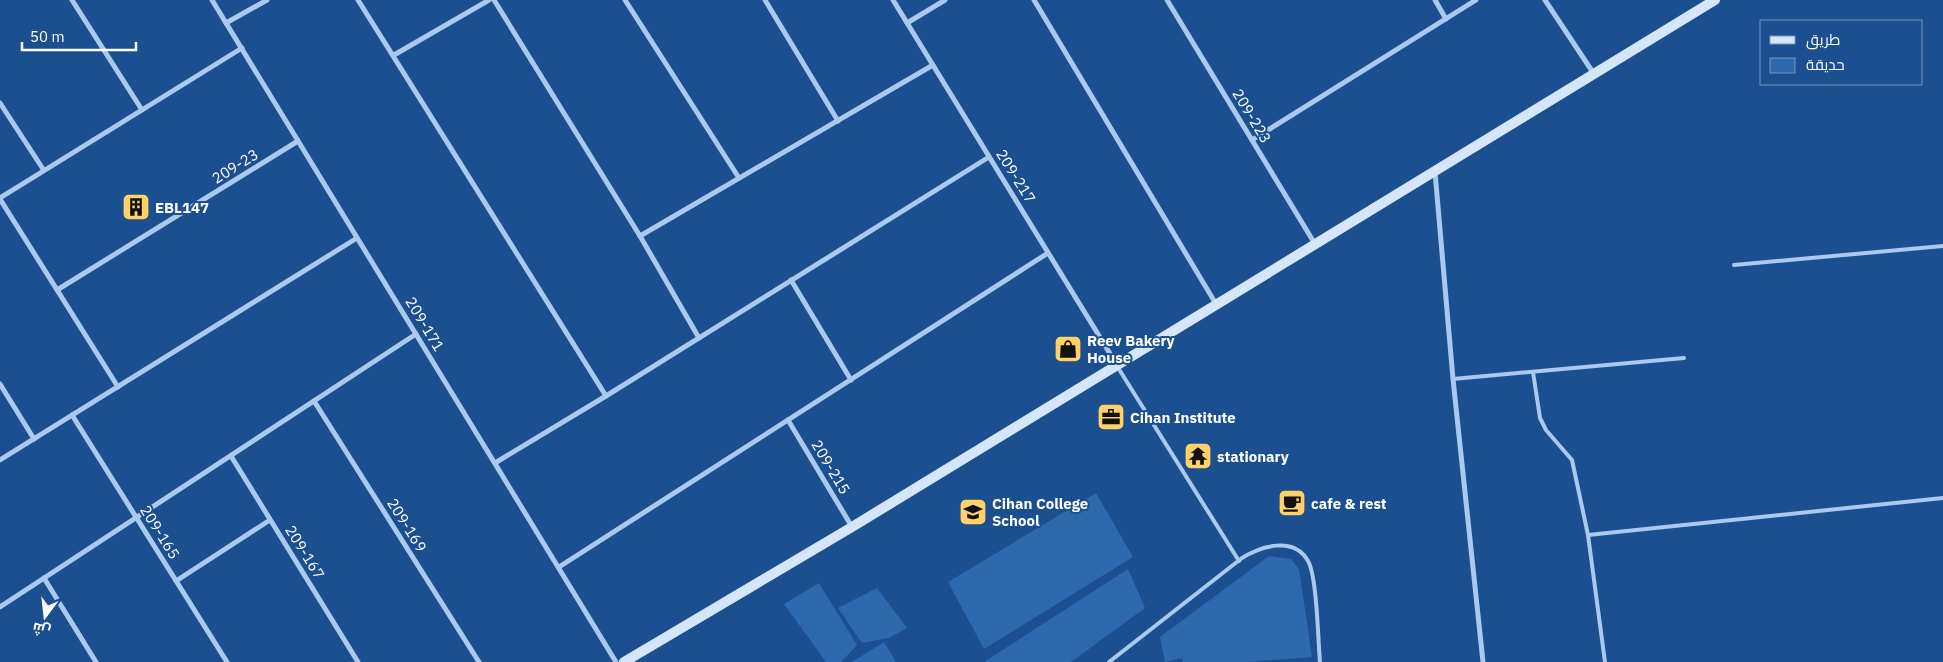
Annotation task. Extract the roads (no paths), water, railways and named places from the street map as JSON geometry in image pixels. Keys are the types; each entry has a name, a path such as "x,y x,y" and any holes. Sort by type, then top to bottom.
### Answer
{"street":[{"path":"72,0 142,110"},
{"name":"209-171","path":"212,0 616,662"},
{"path":"226,23 267,0"},
{"path":"358,0 606,396"},
{"path":"394,55 489,0"},
{"path":"494,0 640,236 699,338"},
{"path":"625,0 739,178"},
{"path":"765,0 838,120"},
{"name":"209-217","path":"893,0 1117,365"},
{"path":"907,22 945,0"},
{"path":"1034,0 1216,305"},
{"name":"209-223","path":"1167,0 1315,244"},
{"path":"1435,0 1446,19"},
{"path":"1252,140 1476,0"},
{"path":"1545,0 1594,74"},
{"path":"624,662 852,527 1716,0"},
{"path":"118,387 0,199 43,169 242,48"},
{"path":"640,236 933,65"},
{"path":"0,103 43,169"},
{"name":"209-23","path":"57,290 298,141"},
{"path":"495,463 989,157"},
{"path":"1435,171 1453,380 1483,662"},
{"path":"0,460 358,238"},
{"path":"559,567 1048,253"},
{"path":"791,280 851,380"},
{"path":"0,607 416,334"},
{"path":"0,384 34,439"},
{"name":"209-169","path":"314,401 479,662"},
{"name":"209-165","path":"72,416 227,662"},
{"name":"209-215","path":"788,420 852,527"},
{"name":"209-167","path":"231,456 358,662"},
{"path":"176,582 270,520"},
{"path":"44,578 96,662"}],"lane":[{"path":"1734,265 1943,246"},
{"path":"1453,380 1684,358"},
{"path":"1117,365 1239,561"},
{"path":"1533,372 1540,418 1546,430 1572,460 1588,535 1606,662"},
{"path":"1588,535 1943,498"},
{"path":"1109,662 1239,561 1256,550 1279,545 1299,552 1308,561 1312,577 1320,662"}],"place":[{"name":"EBL147","path":"136,207"},
{"name":"Reev Bakery House","path":"1068,349"},
{"name":"Cihan Institute","path":"1111,417"},
{"name":"stationary","path":"1198,456"},
{"name":"cafe & rest","path":"1292,503"},
{"name":"Cihan College School","path":"973,512"}]}
